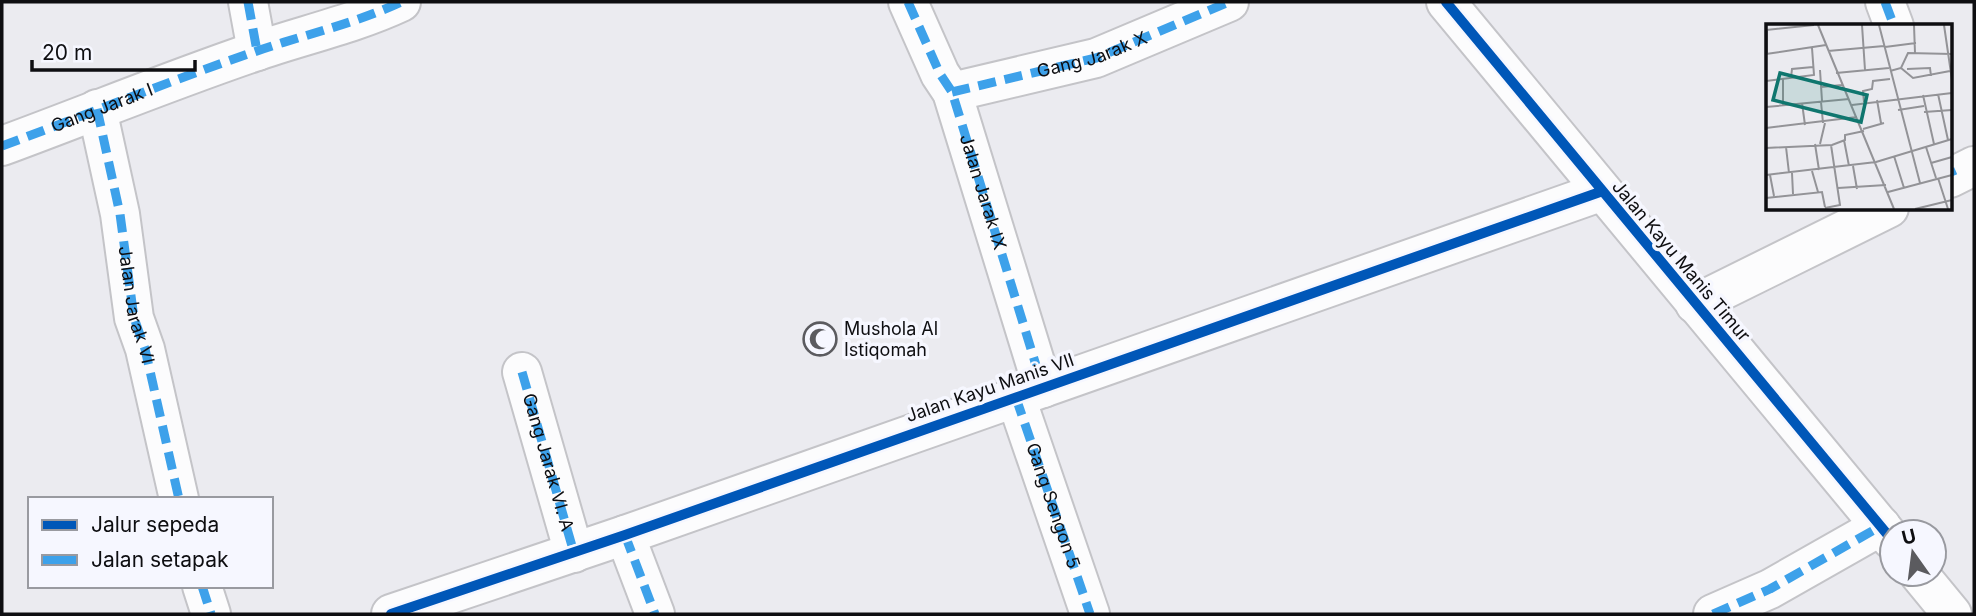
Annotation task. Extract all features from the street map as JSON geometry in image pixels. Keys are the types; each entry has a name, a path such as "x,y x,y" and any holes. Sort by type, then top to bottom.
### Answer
{"street":[{"path":"248,2 257,51"},
{"name":"Gang Jarak I","path":"2,146 257,51 369,17 401,2"},
{"name":"Jalan Jarak IX","path":"908,2 940,74 952,92 1030,393"},
{"name":"Gang Jarak X","path":"952,92 1097,58 1229,2"},
{"name":"Jalan Kayu Manis Timur","path":"1446,2 1600,192 1878,523"},
{"path":"1885,2 1893,24"},
{"name":"Jalan Jarak VI","path":"97,109 120,214 134,318 145,349 179,497"},
{"name":"Jalan Kayu Manis VII","path":"391,614 625,535 1600,192"},
{"path":"1695,304 1885,210"},
{"name":"Gang Jarak VI. A","path":"523,372 574,552"},
{"name":"Gang Sengon 5","path":"1030,393 1090,614"},
{"path":"625,535 654,614"},
{"path":"1713,614 1798,573 1842,548 1878,536"},
{"path":"203,588 211,614"},
{"path":"1931,588 1952,614"}],"marked path":[{"path":"248,2 257,51"},
{"path":"2,146 222,63 347,23 401,2"},
{"path":"908,2 940,74 952,92 1043,388"},
{"path":"952,92 1096,58 1229,2"},
{"path":"1885,2 1893,24"},
{"path":"97,109 120,214 134,318 145,349 179,497"},
{"path":"522,372 574,553"},
{"path":"1016,398 1090,614"},
{"path":"1713,614 1770,589 1878,528"},
{"path":"625,535 655,614"},
{"path":"203,588 211,614"}],"cycle path":[{"path":"1446,2 1878,523"},
{"path":"391,614 625,535 1600,192"}],"place":[{"name":"Mushola Al Istiqomah","path":"820,339"}]}
